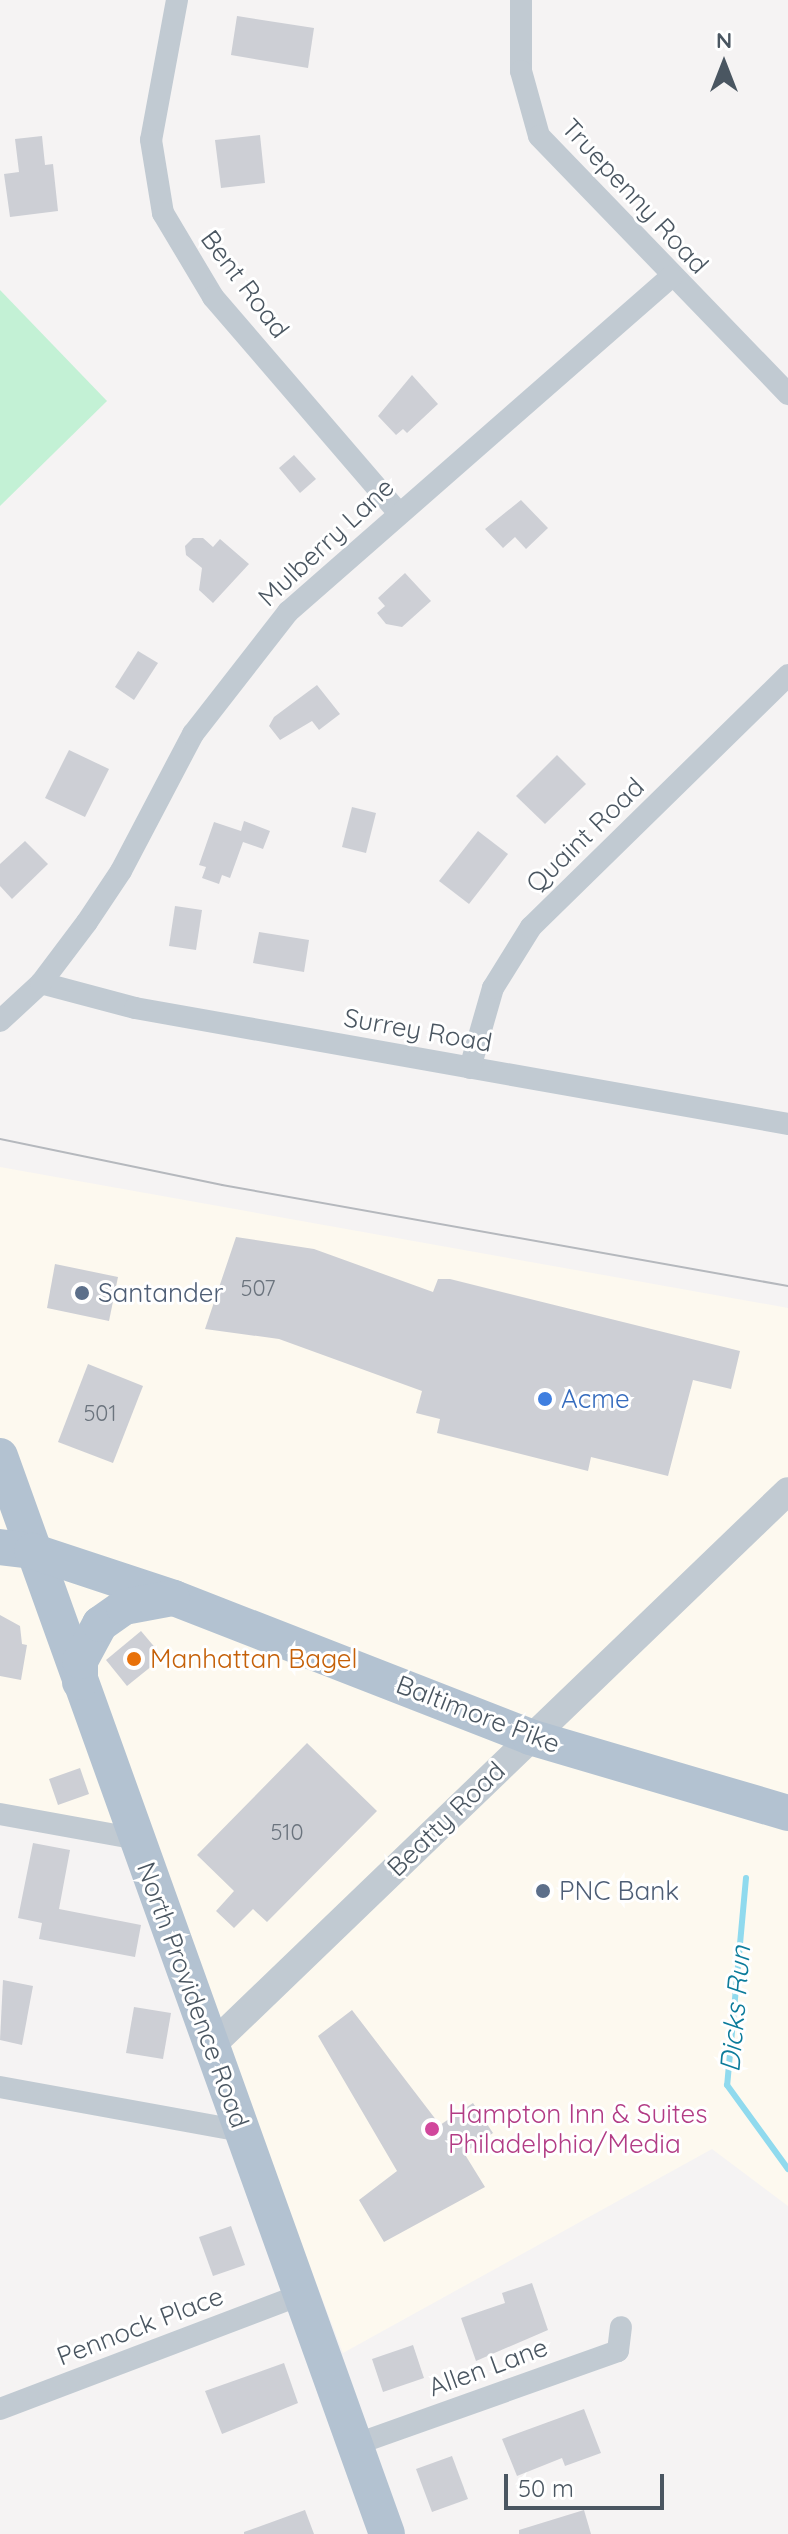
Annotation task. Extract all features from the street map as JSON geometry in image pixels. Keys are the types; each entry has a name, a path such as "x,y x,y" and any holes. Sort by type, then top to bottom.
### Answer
{"main road":[{"name":"North Providence Road","path":"0,1456 16,1549 80,1682 138,1839 209,2048 387,2534"},
{"name":"Baltimore Pike","path":"16,1549 174,1598 530,1737 725,1799 788,1813"},
{"path":"80,1682 80,1661 100,1624 142,1600 174,1598"}],"street":[{"name":"Bent Road","path":"177,0 151,140 163,213 213,297 398,512"},
{"name":"Truepenny Road","path":"521,0 521,71 539,136 788,394"},
{"name":"Mulberry Lane","path":"0,1021 41,983 121,871 193,734 288,612 398,512 672,276"},
{"name":"Quaint Road","path":"470,1068 493,988 531,927 788,675"},
{"name":"Surrey Road","path":"41,983 135,1008 788,1124"},
{"name":"Beatty Road","path":"209,2048 788,1491"},
{"path":"0,1814 138,1839"},
{"path":"0,2087 241,2131"},
{"name":"Pennock Place","path":"0,2409 300,2295"},
{"name":"Allen Lane","path":"354,2445 618,2351 621,2327"}],"shaded area":[{"path":"0,1167 788,1308 788,2206 712,2149 343,2353 226,2047 125,1828 0,1803"}],"green space":[{"path":"0,290 107,401 0,506"}],"building":[{"path":"237,16 314,28 308,68 231,55"},
{"path":"260,135 265,183 221,188 215,140"},
{"path":"42,136 45,165 53,164 58,211 10,217 4,174 19,172 15,139"},
{"path":"412,375 438,404 407,433 403,429 396,435 378,416"},
{"path":"294,455 316,479 300,493 279,468"},
{"path":"521,500 548,528 526,549 515,537 503,548 485,529"},
{"path":"193,538 203,538 213,547 220,539 249,564 213,603 199,590 202,568 186,555 185,546"},
{"path":"405,573 431,601 402,627 386,624 377,613 385,606 378,598"},
{"path":"138,651 158,663 134,700 115,687"},
{"path":"317,685 340,714 319,730 312,721 280,740 269,726 274,717"},
{"path":"69,750 109,769 85,817 45,798"},
{"path":"557,755 586,784 545,824 516,796"},
{"path":"352,807 376,813 366,853 342,847"},
{"path":"244,821 270,831 263,849 243,842 230,878 222,875 219,884 202,878 206,867 199,865 214,822 241,831"},
{"path":"478,831 508,854 469,904 439,881"},
{"path":"25,841 48,864 12,899 0,886 0,864"},
{"path":"175,906 202,910 196,950 169,946"},
{"path":"259,932 309,940 304,972 253,963"},
{"path":"236,1237 314,1249 433,1292 438,1279 450,1279 740,1351 731,1389 693,1380 668,1476 591,1457 588,1471 437,1433 440,1419 416,1413 422,1391 279,1339 205,1329"},
{"name":"Santander","path":"55,1264 118,1277 109,1321 47,1308"},
{"path":"88,1364 143,1386 113,1463 58,1442"},
{"path":"0,1615 20,1626 22,1644 27,1645 21,1680 0,1676"},
{"name":"Manhattan Bagel","path":"141,1631 163,1657 127,1686 106,1660"},
{"path":"307,1743 377,1811 267,1922 253,1909 234,1928 216,1911 234,1891 197,1855"},
{"path":"80,1768 89,1794 58,1805 49,1779"},
{"path":"33,1843 70,1850 59,1909 141,1925 135,1957 39,1939 42,1923 18,1918"},
{"path":"3,1980 33,1986 22,2045 0,2040"},
{"path":"134,2007 171,2013 163,2059 126,2053"},
{"name":"Hampton Inn & Suites Philadelphia/Media","path":"352,2010 440,2125 473,2103 493,2133 464,2153 485,2187 384,2242 359,2200 397,2171 318,2036"},
{"path":"231,2226 245,2265 213,2276 199,2237"},
{"path":"532,2283 548,2330 476,2361 461,2318 505,2303 502,2293"},
{"path":"413,2345 424,2378 383,2392 372,2359"},
{"path":"284,2363 298,2403 222,2434 205,2391"},
{"path":"584,2409 601,2453 565,2466 562,2458 517,2476 502,2439"},
{"path":"452,2456 468,2499 432,2512 416,2469"},
{"path":"305,2510 314,2534 244,2534 244,2532"},
{"path":"584,2510 591,2534 519,2534 519,2530"}],"waterway":[{"name":"Dicks Run","path":"746,1878 727,2085 788,2169"}],"tram line":[{"path":"0,1139 222,1185 788,1286"}],"place":[{"name":"Santander","path":"82,1293"},
{"name":"Acme","path":"545,1399"},
{"name":"Manhattan Bagel","path":"134,1659"},
{"name":"PNC Bank","path":"543,1891"},
{"name":"Hampton Inn & Suites Philadelphia/Media","path":"432,2129"}]}
